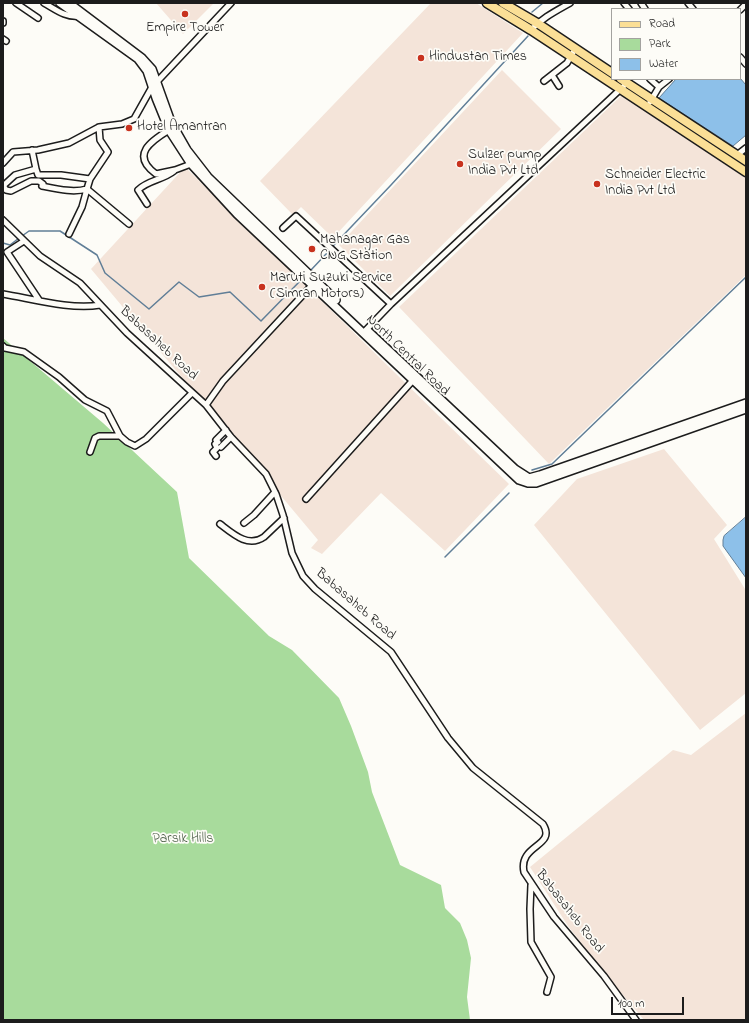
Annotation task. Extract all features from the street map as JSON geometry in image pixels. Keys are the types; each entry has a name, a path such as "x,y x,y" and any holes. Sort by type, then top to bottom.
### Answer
{"main road":[{"name":"North Central Road","path":"60,3 78,10"},
{"name":"North Central Road","path":"69,3 138,59 155,85 171,122 187,150 208,177 312,282 415,378 511,474 519,480 528,480"},
{"path":"487,3 610,69"},
{"path":"503,3 571,56 647,108 746,172"},
{"path":"624,81 746,161"},
{"name":"North Central Road","path":"155,85 169,130 191,164 237,214 312,282"},
{"path":"528,480 746,403"},
{"path":"528,480 536,483 746,409"}],"street":[{"path":"16,3 38,18"},
{"path":"44,3 72,17 78,10"},
{"path":"3,163 13,152 69,143 99,127 122,124 134,119 155,85 231,3"},
{"path":"534,27 570,3"},
{"path":"544,82 560,69 575,49"},
{"path":"552,75 559,86"},
{"path":"651,80 659,87"},
{"path":"647,108 659,87 668,80"},
{"path":"365,331 391,304 620,90 624,81"},
{"path":"69,234 82,207 90,179 108,152 100,140 99,127"},
{"path":"169,130 157,137 146,147 144,151 144,158 148,168 156,174 175,170 191,164"},
{"path":"737,155 746,148"},
{"path":"32,150 39,181 43,184 42,186 73,191 87,189 129,224"},
{"path":"36,169 15,175 3,186 6,190 11,191 32,181 39,181"},
{"path":"147,204 138,190 145,184 168,176 175,170"},
{"path":"38,175 61,175 90,179"},
{"path":"283,228 296,216 391,304"},
{"name":"Babasaheb Road","path":"3,220 40,256 80,283 127,334 206,405 231,437 266,474 275,492 284,518 292,553 303,576 316,589 390,652 448,738 473,768 543,824 546,829 546,835 542,842 524,857 522,864 524,872 531,885 554,917 570,933 636,1020"},
{"path":"24,241 7,252 39,300"},
{"path":"206,405 223,381 312,282"},
{"path":"3,294 76,306 90,307 100,305"},
{"path":"3,346 16,351 24,352 59,377 85,400 107,411 120,436 135,446 146,440 192,393"},
{"path":"306,498 415,378"},
{"path":"216,456 213,452 217,448 215,444 218,442 216,440 226,430"},
{"path":"90,452 95,438 99,436 120,436"},
{"path":"221,447 231,437"},
{"path":"244,523 254,515 275,492"},
{"path":"220,524 244,540 255,541 264,537 284,518"},
{"path":"531,885 531,942 551,978 547,992"}],"shaded area":[{"path":"156,3 214,3 183,34"},
{"name":"Hindustan Times","path":"431,3 476,3 523,33 333,238 301,207 293,215 260,181"},
{"path":"502,70 561,129 390,296 339,245"},
{"path":"622,95 746,178 746,275 549,464 399,307"},
{"path":"185,167 509,484 445,551 381,493 322,554 311,548 318,540 91,269"},
{"path":"664,449 727,525 714,539 745,589 746,588 746,693 700,730 534,525 577,479"},
{"path":"746,713 746,1020 644,1020 568,926 530,867 673,750 691,755"}],"green space":[{"name":"Parsik Hills","path":"3,338 103,423 177,492 189,558 269,636 292,650 339,698 368,772 372,792 400,865 441,885 445,908 460,923 467,940 471,958 467,997 470,1020 3,1020"}],"water":[{"path":"741,79 746,85 746,135 733,146 659,98 675,80"},
{"path":"746,517 746,578 723,546 723,540 724,536"}],"waterway":[{"path":"532,12 543,3"},
{"path":"333,246 528,36"},
{"path":"22,236 29,231 60,231 97,255 105,273 149,309 179,282 199,297 230,292 261,321 302,279"},
{"path":"3,243 10,245 19,238"},
{"path":"311,270 327,253"},
{"path":"532,470 552,464 746,277"},
{"path":"445,557 509,493"}],"place":[{"name":"Empire Tower","path":"185,14"},
{"name":"Hindustan Times","path":"421,58"},
{"name":"Hotel Amantran","path":"129,128"},
{"name":"Sulzer pump India Pvt Ltd","path":"460,164"},
{"name":"Schneider Electric India Pvt Ltd","path":"597,184"},
{"name":"Mahanagar Gas CNG Station","path":"312,249"},
{"name":"Maruti Suzuki Service (Simran Motors)","path":"262,287"}]}
